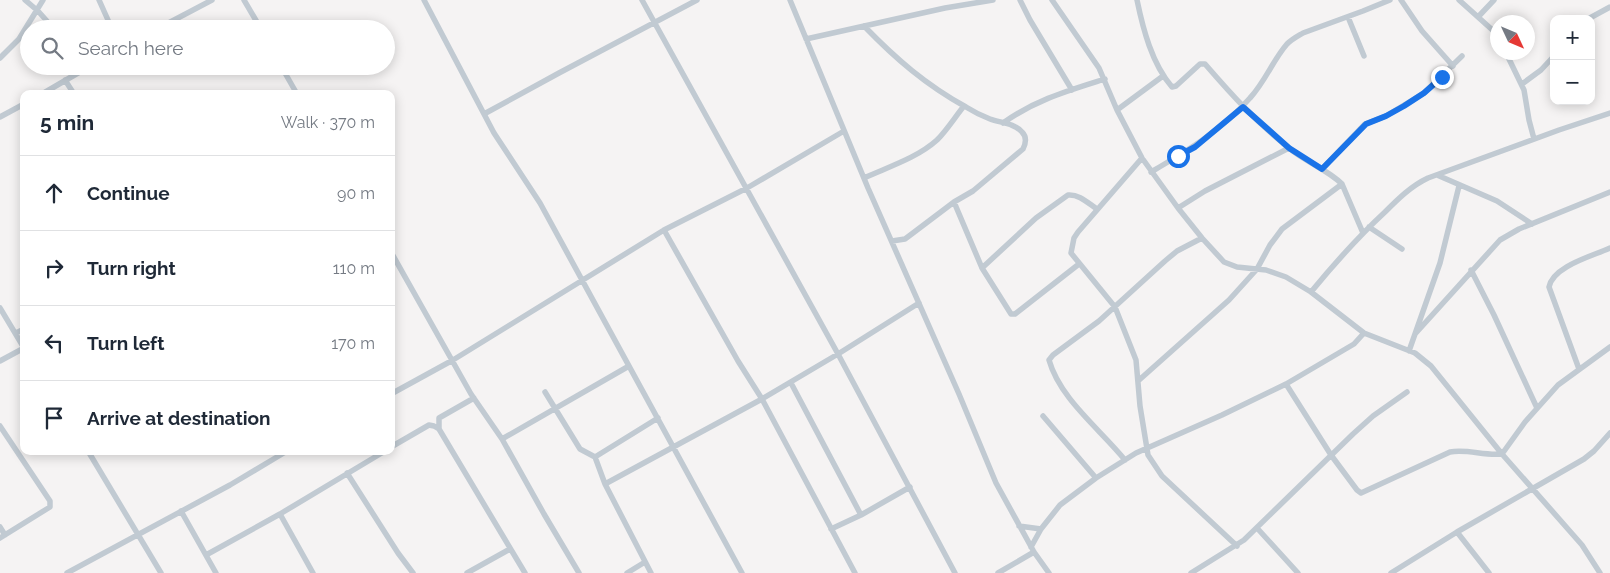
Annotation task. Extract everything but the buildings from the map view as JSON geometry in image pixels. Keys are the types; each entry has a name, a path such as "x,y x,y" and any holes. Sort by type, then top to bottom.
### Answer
{"street":[{"path":"25,0 46,20"},
{"path":"32,20 43,0"},
{"path":"99,0 108,20"},
{"path":"174,20 212,0"},
{"path":"244,0 256,20"},
{"path":"424,0 494,133 540,203 742,573"},
{"path":"642,0 838,354 955,573"},
{"path":"484,114 697,0"},
{"path":"790,0 864,178 996,483 1019,526 1049,573"},
{"path":"806,39 945,8 990,0"},
{"path":"1020,0 1072,90"},
{"path":"1052,0 1105,79 1117,110 1151,172 1202,238 1224,262 1237,267 1266,270 1286,277 1310,292 1364,333 1420,357 1436,372 1502,454 1582,545 1600,573"},
{"path":"1137,0 1154,56 1163,76 1174,87 1200,64 1205,64 1243,107 1289,148 1342,184 1363,233"},
{"path":"1151,172 1195,147 1243,107 1263,82 1287,44 1303,33 1348,17 1374,3 1390,0"},
{"path":"1400,0 1422,31 1453,66"},
{"path":"1459,0 1490,28"},
{"path":"1478,18 1494,0"},
{"path":"1595,15 1610,7"},
{"path":"1348,17 1364,56"},
{"path":"864,26 907,68 983,117 1012,125 1022,132 1026,143 1023,149 973,191 954,202 905,239 892,241"},
{"path":"0,58 20,38"},
{"path":"1322,169 1366,124 1386,116 1424,93 1462,56"},
{"path":"1510,60 1522,84 1534,139"},
{"path":"1522,84 1542,70 1551,60"},
{"path":"49,90 74,75"},
{"path":"286,75 295,90"},
{"path":"1117,110 1163,76"},
{"path":"1003,123 1031,105 1050,96 1105,79"},
{"path":"66,80 72,90"},
{"path":"0,118 20,106"},
{"path":"864,178 915,155 928,147 964,106"},
{"path":"1310,292 1369,227 1404,193 1422,181 1610,113"},
{"path":"395,392 453,360 664,230 747,188 844,131"},
{"path":"1178,208 1205,191 1289,148"},
{"path":"1142,158 1097,208 1074,238 1071,253 1115,307 1136,360 1148,455 1162,476 1237,546"},
{"path":"1437,175 1502,204 1532,224"},
{"path":"1138,381 1229,300 1257,269 1270,245 1282,229 1342,184"},
{"path":"1409,351 1440,263 1459,186"},
{"path":"1415,334 1500,240 1532,224 1610,192"},
{"path":"982,268 1036,218 1068,195 1080,197 1097,208"},
{"path":"954,202 982,268 1013,315 1079,264"},
{"path":"1369,227 1402,249"},
{"path":"664,230 738,361 762,399 855,573"},
{"path":"1125,460 1065,393 1049,360 1115,307 1165,261 1202,238"},
{"path":"1579,369 1549,286 1550,282 1560,271 1610,248"},
{"path":"395,259 474,398 502,439 579,573"},
{"path":"1472,270 1537,408"},
{"path":"605,484 790,383 919,303"},
{"path":"0,308 20,340"},
{"path":"16,333 20,331"},
{"path":"998,573 1033,549 1041,529 1060,506 1096,478 1146,447 1222,416 1286,384 1342,352 1354,344 1364,333"},
{"path":"1286,384 1331,455 1361,493 1450,452 1462,450 1491,455 1502,454 1537,408 1558,385 1610,347"},
{"path":"0,361 20,350"},
{"path":"502,439 629,366"},
{"path":"790,383 861,515"},
{"path":"545,392 580,449 595,457 605,484 651,573"},
{"path":"1191,573 1237,546 1373,416 1407,392"},
{"path":"439,429 439,418 474,398"},
{"path":"1043,416 1096,478"},
{"path":"595,457 658,418"},
{"path":"0,426 50,501 50,507 46,511 2,537 0,527"},
{"path":"395,445 429,426 439,429 525,573"},
{"path":"1391,573 1457,532 1584,459 1610,433"},
{"path":"90,455 161,573"},
{"path":"67,573 230,485 278,455"},
{"path":"206,555 280,514 378,455"},
{"path":"347,473 398,554 413,573"},
{"path":"831,530 910,487"},
{"path":"181,511 216,573"},
{"path":"280,514 313,573"},
{"path":"1019,526 1041,529"},
{"path":"1257,528 1298,573"},
{"path":"1457,532 1489,573"},
{"path":"467,573 510,549"},
{"path":"627,573 645,562"}],"route":[{"path":"1178,156 1195,147 1243,107 1289,148 1322,169 1366,124 1404,106 1424,93 1442,77"}]}
